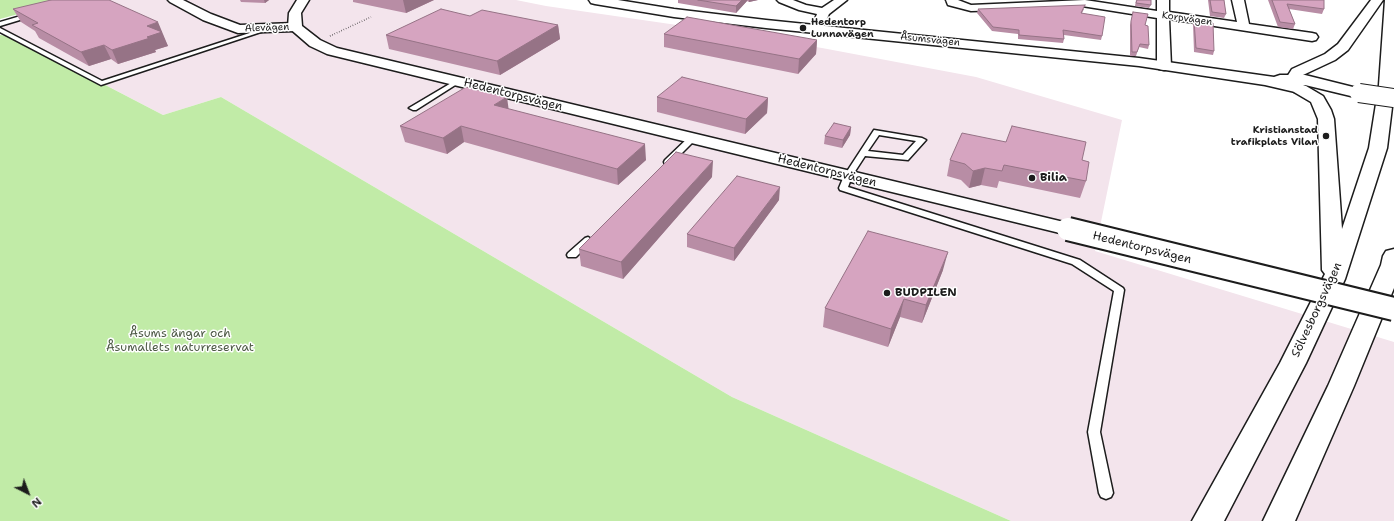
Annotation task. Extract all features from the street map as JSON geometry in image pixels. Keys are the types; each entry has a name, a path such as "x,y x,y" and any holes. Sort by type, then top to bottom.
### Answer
{"main road":[{"path":"295,27 295,13 303,0"},
{"name":"Åsumsvägen","path":"595,0 688,14 817,29 1041,51 1295,84"},
{"path":"1295,84 1297,72 1330,57 1343,47 1377,0"},
{"name":"Sölvesborgsvägen","path":"1208,521 1293,363 1334,279 1353,226 1378,148 1391,92 1391,0"},
{"name":"Hedentorpsvägen","path":"295,27 315,43 332,51 1394,309"},
{"path":"1295,84 1313,92 1391,92"},
{"path":"1295,84 1317,99 1326,119 1334,279"},
{"path":"1279,521 1341,386 1393,261"}],"street":[{"name":"Alevägen","path":"174,0 208,17 238,29 267,30 295,27"},
{"path":"783,0 803,8 824,12"},
{"path":"814,0 824,12"},
{"path":"817,29 824,12 841,0"},
{"path":"952,0 952,3 971,8 1084,4"},
{"name":"Korpvägen","path":"1062,0 1312,37"},
{"path":"1163,0 1162,16 1164,66"},
{"path":"1238,0 1244,28"}],"lane":[{"path":"0,24 37,14"},
{"path":"0,30 101,83 267,30"},
{"path":"412,108 458,82"},
{"path":"863,153 905,158 922,140 877,132 863,153 848,176 843,188 1076,262 1119,290 1094,432 1106,493"},
{"path":"664,166 693,138"},
{"path":"572,255 595,233"}],"path":[{"path":"315,43 371,18"}],"shaded area":[{"path":"103,0 516,0 546,6 822,48 976,77 1122,120 1095,251 1394,342 1394,521 1011,521 732,397 221,97 163,115 0,30 0,24"}],"green space":[{"path":"0,0 59,0 33,10 0,19"},
{"name":"Åsums ängar och Åsumallets naturreservat","path":"0,35 11,36 163,115 221,97 732,397 1011,521 0,521"}],"building":[{"path":"51,0 109,0 158,22 147,26 162,32 147,37 150,38 112,50 104,45 81,52 32,25 38,23 13,9"},
{"path":"698,0 742,0 736,6"},
{"path":"1137,0 1151,0 1151,5 1136,3"},
{"path":"1210,0 1224,0 1226,14 1212,12"},
{"path":"1272,0 1324,0 1324,9 1287,4 1295,24 1280,22"},
{"path":"1085,5 1081,13 1105,17 1102,36 1063,30 1064,39 1019,35 1019,30 993,27 978,9"},
{"path":"441,9 470,16 482,10 558,25 497,61 386,35"},
{"path":"1133,12 1148,14 1145,25 1148,26 1149,45 1140,44 1137,52 1132,52 1131,21"},
{"path":"687,17 817,40 799,59 664,34"},
{"path":"1194,21 1213,23 1214,51 1196,48"},
{"path":"682,77 768,98 746,119 657,97"},
{"path":"466,87 507,97 494,105 645,144 617,169 461,126 443,138 400,126"},
{"path":"834,123 851,127 843,140 825,136"},
{"path":"1012,126 1086,142 1082,160 1089,162 1086,181 1004,165 1002,171 985,168 973,171 965,164 950,160 962,133 1006,142"},
{"path":"676,152 713,161 621,262 579,249"},
{"path":"737,176 780,187 734,248 687,234"},
{"name":"BUDPILEN","path":"868,231 948,252 926,305 904,299 891,329 825,308"}],"place":[{"name":"Hedentorp Lunnavägen","path":"803,28"},
{"name":"Kristianstad trafikplats Vilan","path":"1326,136"},
{"name":"Bilia","path":"1032,178"},
{"name":"BUDPILEN","path":"887,293"}]}
